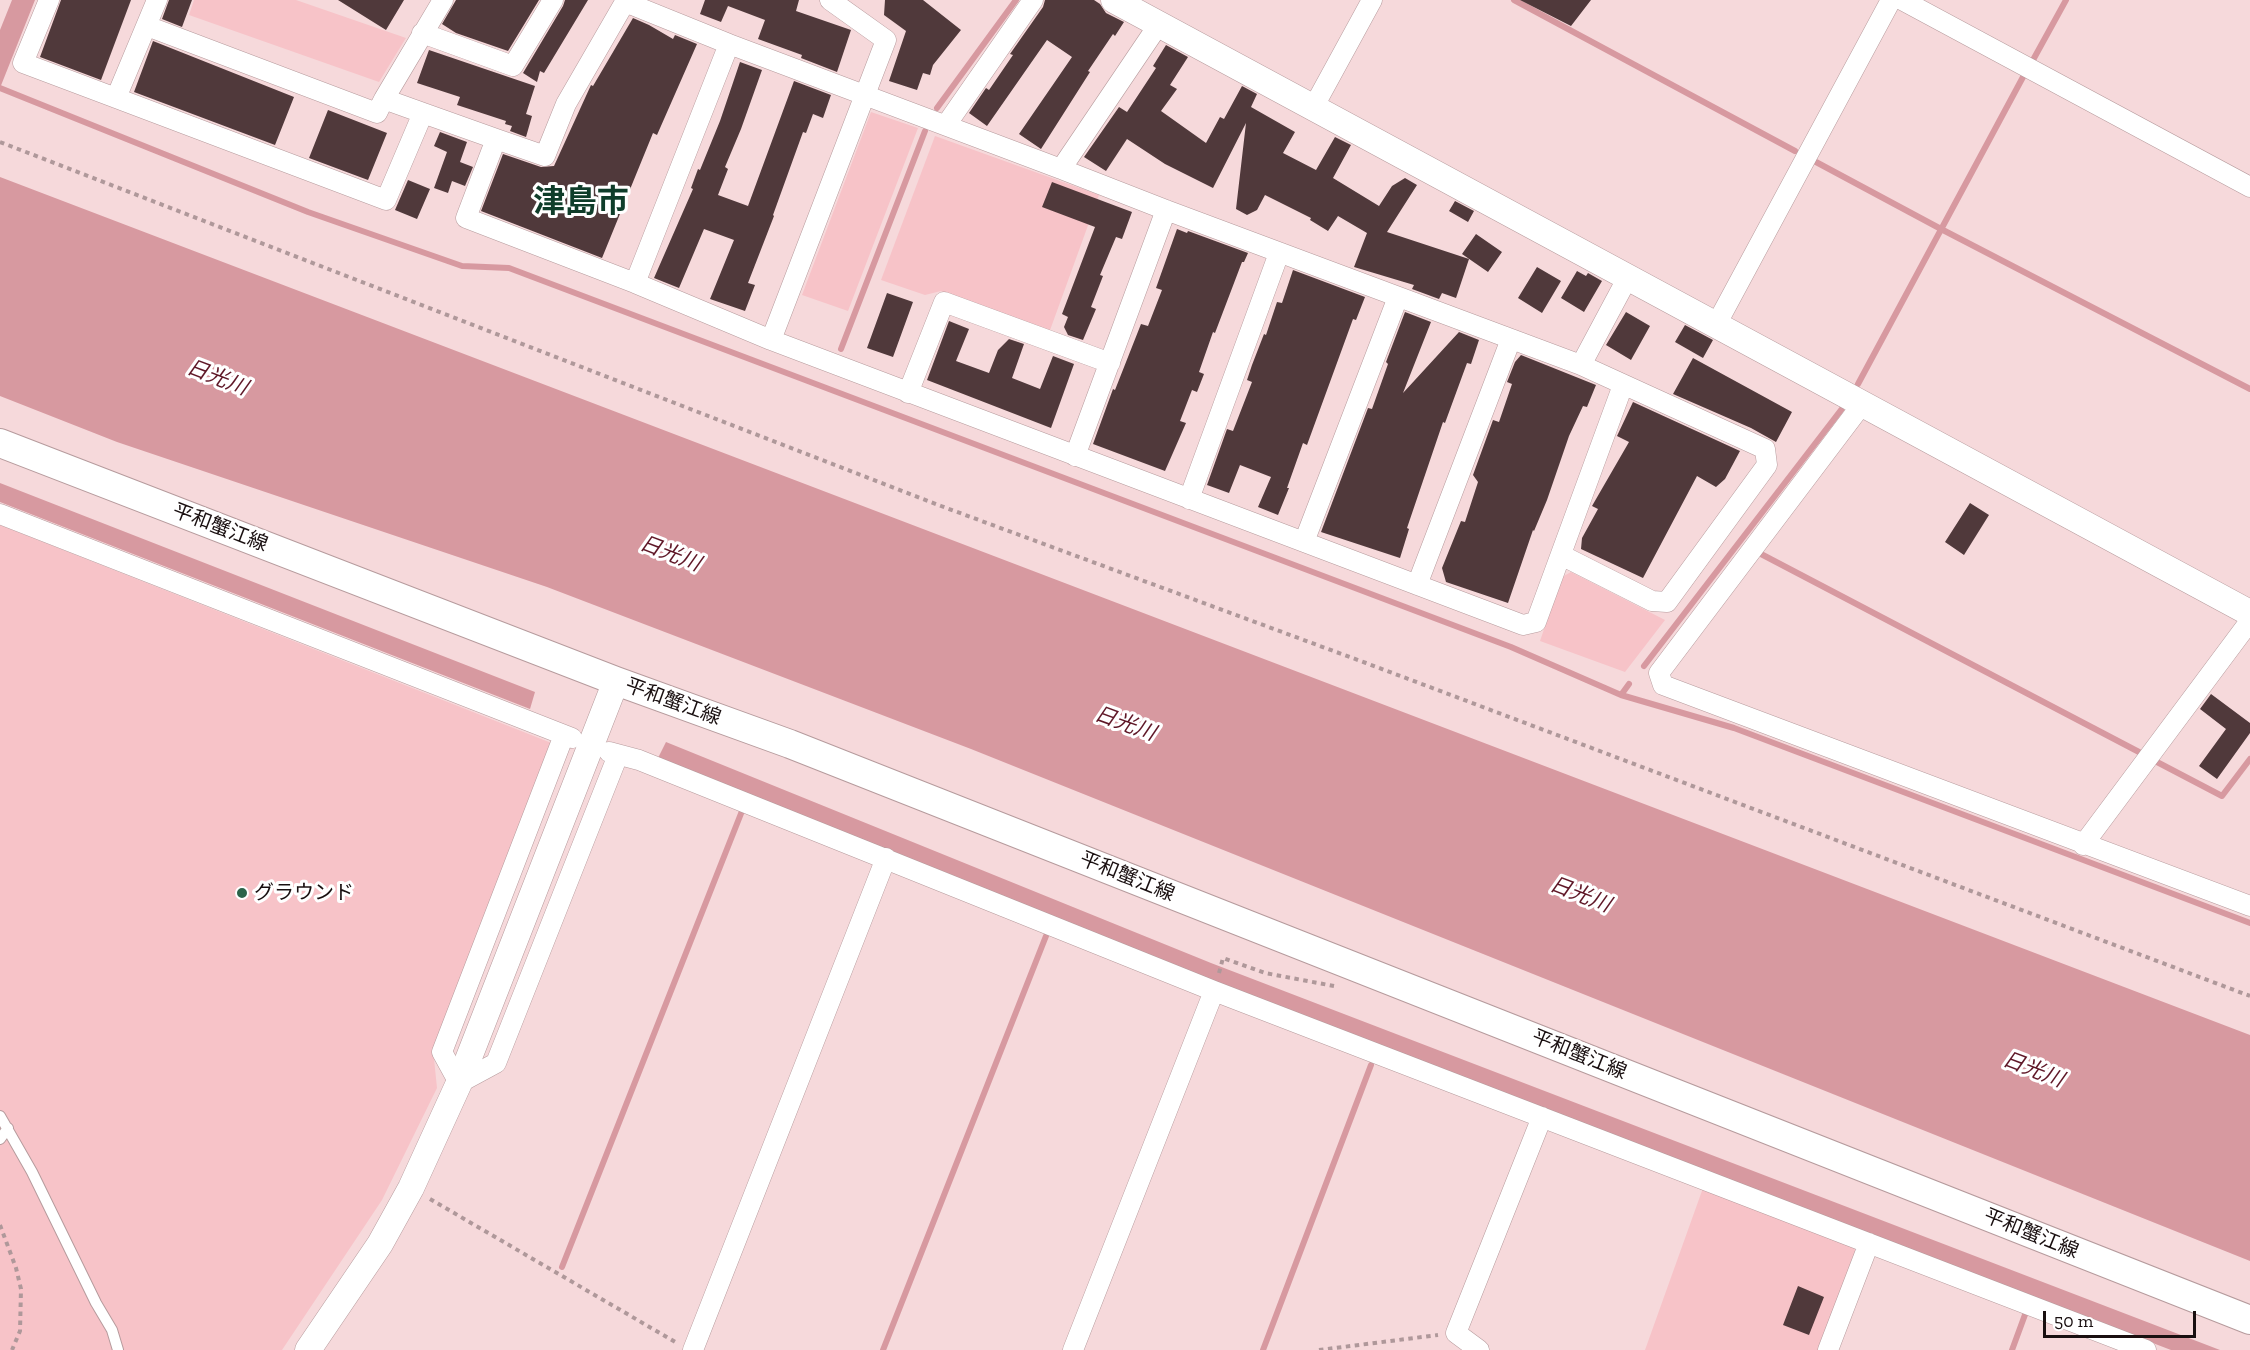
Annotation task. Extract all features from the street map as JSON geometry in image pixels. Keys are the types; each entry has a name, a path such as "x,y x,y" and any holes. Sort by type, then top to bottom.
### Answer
{"main road":[{"name":"平和蟹江線","path":"0,443 616,681 790,744 2250,1320"}],"street":[{"path":"49,0 23,63 386,200 423,113"},
{"path":"116,98 157,0"},
{"path":"147,26 377,113 442,0"},
{"path":"422,33 513,66 553,0"},
{"path":"771,340 886,40 830,0"},
{"path":"946,125 1033,0"},
{"path":"1114,0 2250,613"},
{"path":"1313,108 1372,0"},
{"path":"1716,325 1891,0"},
{"path":"1902,0 2250,187"},
{"path":"384,99 545,156 566,104 625,2 729,44 1279,253 1581,365 1765,449 1767,465 1667,602 1652,601 1561,555"},
{"path":"1061,169 1159,24"},
{"path":"635,284 729,44"},
{"path":"496,139 466,218 908,393 1523,625 1536,622 1623,385"},
{"path":"1075,456 1166,210"},
{"path":"1189,499 1279,253"},
{"path":"1581,365 1628,277"},
{"path":"1304,542 1398,297"},
{"path":"908,393 944,302 1110,363"},
{"path":"1417,585 1511,339"},
{"path":"1863,403 1659,673 1663,685 2250,906"},
{"path":"0,514 568,736 442,1052 459,1083"},
{"path":"2084,845 2250,621"},
{"path":"308,1350 380,1244 411,1188 459,1083 616,681"},
{"path":"459,1083 496,1063 614,754 639,760 1214,991 2146,1350"},
{"path":"686,1347 886,858"},
{"path":"1073,1350 1214,991"},
{"path":"1479,1350 1456,1333 1542,1117"},
{"path":"1828,1350 1869,1243"}],"lane":[{"path":"0,1116 112,1330 118,1350"},
{"path":"0,1139 8,1128"}],"path":[{"path":"0,142 941,506 1366,663 2250,996"},
{"path":"1223,958 1265,973 1345,988"},
{"path":"411,1188 686,1347"},
{"path":"0,1225 21,1289 20,1331 12,1350"},
{"path":"1320,1350 1456,1333"}],"shaded area":[{"path":"194,0 296,0 406,38 379,82 189,15"},
{"path":"871,112 918,128 848,311 802,295"},
{"path":"935,136 1099,195 1049,333 941,291 925,295 881,280"},
{"name":"グラウンド","path":"0,525 554,744 433,1049 437,1088 382,1200 282,1350 0,1350"},
{"path":"1571,572 1665,620 1625,672 1540,641 1562,577"},
{"path":"1703,1188 1854,1246 1857,1257 1821,1350 1645,1350"}],"water":[{"path":"12,0 35,0 0,88 0,30"},
{"name":"日光川","path":"0,177 2250,1035 2250,1261 971,749 547,587 117,442 0,396"},
{"path":"0,483 535,692 530,709 0,502"},
{"path":"666,742 1211,963 2220,1350 2171,1350 1240,993 658,758"}],"building":[{"path":"61,0 131,0 101,80 40,57"},
{"path":"169,0 192,0 182,27 162,19"},
{"path":"338,0 404,0 386,30"},
{"path":"456,0 539,0 508,51 456,33 442,24"},
{"path":"565,0 588,0 544,73 540,71 537,82 523,73"},
{"path":"705,0 799,0 796,11 851,30 837,72 801,58 802,55 758,39 765,20 728,6 721,22 700,14"},
{"path":"885,0 923,0 961,30 933,65 930,75 923,73 917,90 889,81 906,31 884,15"},
{"path":"1045,0 1094,0 1106,13 1124,22 1088,71 1090,72 1041,149 1019,134 1072,57 1047,40 987,126 969,113 986,88 989,90 1013,55 1010,54 1043,7"},
{"path":"1520,0 1591,0 1571,26"},
{"path":"633,18 673,39 675,35 697,44 657,135 653,133 602,258 481,211 503,154 541,167 554,166 591,85 593,86"},
{"path":"153,41 294,97 275,145 134,92"},
{"path":"1166,45 1188,57 1170,85 1177,89 1161,111 1206,143 1220,117 1224,119 1242,86 1257,94 1251,107 1295,132 1283,153 1316,170 1335,137 1351,145 1333,178 1379,206 1392,186 1405,178 1417,185 1387,232 1469,259 1456,298 1442,293 1439,299 1412,289 1414,285 1354,267 1367,233 1338,216 1328,231 1310,220 1311,218 1265,195 1257,210 1247,215 1236,209 1246,123 1213,188 1165,164 1127,139 1106,171 1084,157 1119,107 1127,112 1156,68 1153,66"},
{"path":"429,50 535,86 526,114 532,116 526,137 510,131 512,126 505,124 506,121 457,105 460,97 417,83"},
{"path":"740,62 762,70 725,167 728,169 718,195 748,206 794,81 831,95 823,118 813,114 806,133 803,132 748,283 755,285 745,311 710,299 734,240 704,229 679,288 654,278 693,189 691,188 698,169 700,170 720,121"},
{"path":"328,110 387,133 368,180 309,158"},
{"path":"440,132 467,142 460,162 473,167 465,186 452,181 448,193 434,188 447,152 434,146"},
{"path":"408,180 430,189 417,219 395,210"},
{"path":"1052,182 1132,212 1122,239 1116,237 1100,275 1103,276 1091,307 1096,309 1083,340 1068,335 1064,327 1068,317 1062,314 1095,227 1042,207"},
{"path":"1455,201 1474,211 1468,222 1449,211"},
{"path":"1177,229 1248,253 1242,262 1215,333 1213,332 1199,372 1204,374 1197,392 1192,390 1180,421 1186,423 1165,471 1093,444 1113,389 1115,390 1141,324 1148,326 1162,290 1156,288"},
{"path":"1476,234 1502,252 1488,272 1462,254"},
{"path":"1537,267 1561,281 1542,313 1518,298"},
{"path":"1293,270 1365,297 1356,320 1353,319 1307,445 1303,443 1278,515 1258,507 1271,477 1240,465 1229,493 1207,485 1227,429 1233,431 1252,382 1247,380 1252,365 1264,334 1266,335 1277,302 1282,303"},
{"path":"1577,271 1586,276 1588,273 1602,281 1584,312 1561,298"},
{"path":"887,293 913,302 893,357 867,348"},
{"path":"1405,312 1431,322 1403,393 1459,332 1479,340 1471,364 1467,363 1445,423 1443,422 1407,528 1409,529 1400,558 1321,532 1368,408 1372,409 1388,364 1386,362"},
{"path":"1626,312 1650,326 1631,360 1606,345"},
{"path":"949,321 969,329 956,361 989,373 998,350 1009,339 1024,344 1012,378 1040,389 1053,356 1074,364 1051,428 927,380"},
{"path":"1685,325 1713,340 1703,358 1675,342"},
{"path":"1521,355 1596,385 1587,407 1583,406 1569,436 1508,603 1446,582 1442,568 1461,521 1465,522 1478,482 1473,475 1493,420 1499,422 1512,384 1507,382 1515,362"},
{"path":"1693,358 1792,412 1776,442 1751,428 1673,394"},
{"path":"1633,402 1740,451 1725,479 1716,487 1697,476 1643,578 1581,549 1582,538 1598,509 1592,506 1629,442 1617,436"},
{"path":"1970,503 1989,515 1964,555 1945,542"},
{"path":"2211,694 2250,723 2250,733 2217,779 2199,766 2226,729 2200,709"},
{"path":"1798,1286 1824,1297 1809,1335 1783,1325"}],"waterway":[{"path":"937,108 1016,0"},
{"path":"1514,0 1795,151"},
{"path":"2033,60 2066,0"},
{"path":"1858,384 2023,77"},
{"path":"0,88 308,212 462,266 509,268 1511,647 1621,695 1734,728 2250,923"},
{"path":"841,349 925,131"},
{"path":"1816,162 2250,389"},
{"path":"1644,666 1841,410"},
{"path":"1761,554 2139,752"},
{"path":"1621,695 1629,684"},
{"path":"2157,762 2222,796 2250,759"},
{"path":"562,1267 742,811"},
{"path":"883,1350 1046,936"},
{"path":"1263,1350 1371,1065"},
{"path":"2012,1350 2026,1312"}],"place":[{"name":"グラウンド","path":"242,893"}],"district":[{"name":"津島市","path":"581,203"}]}
